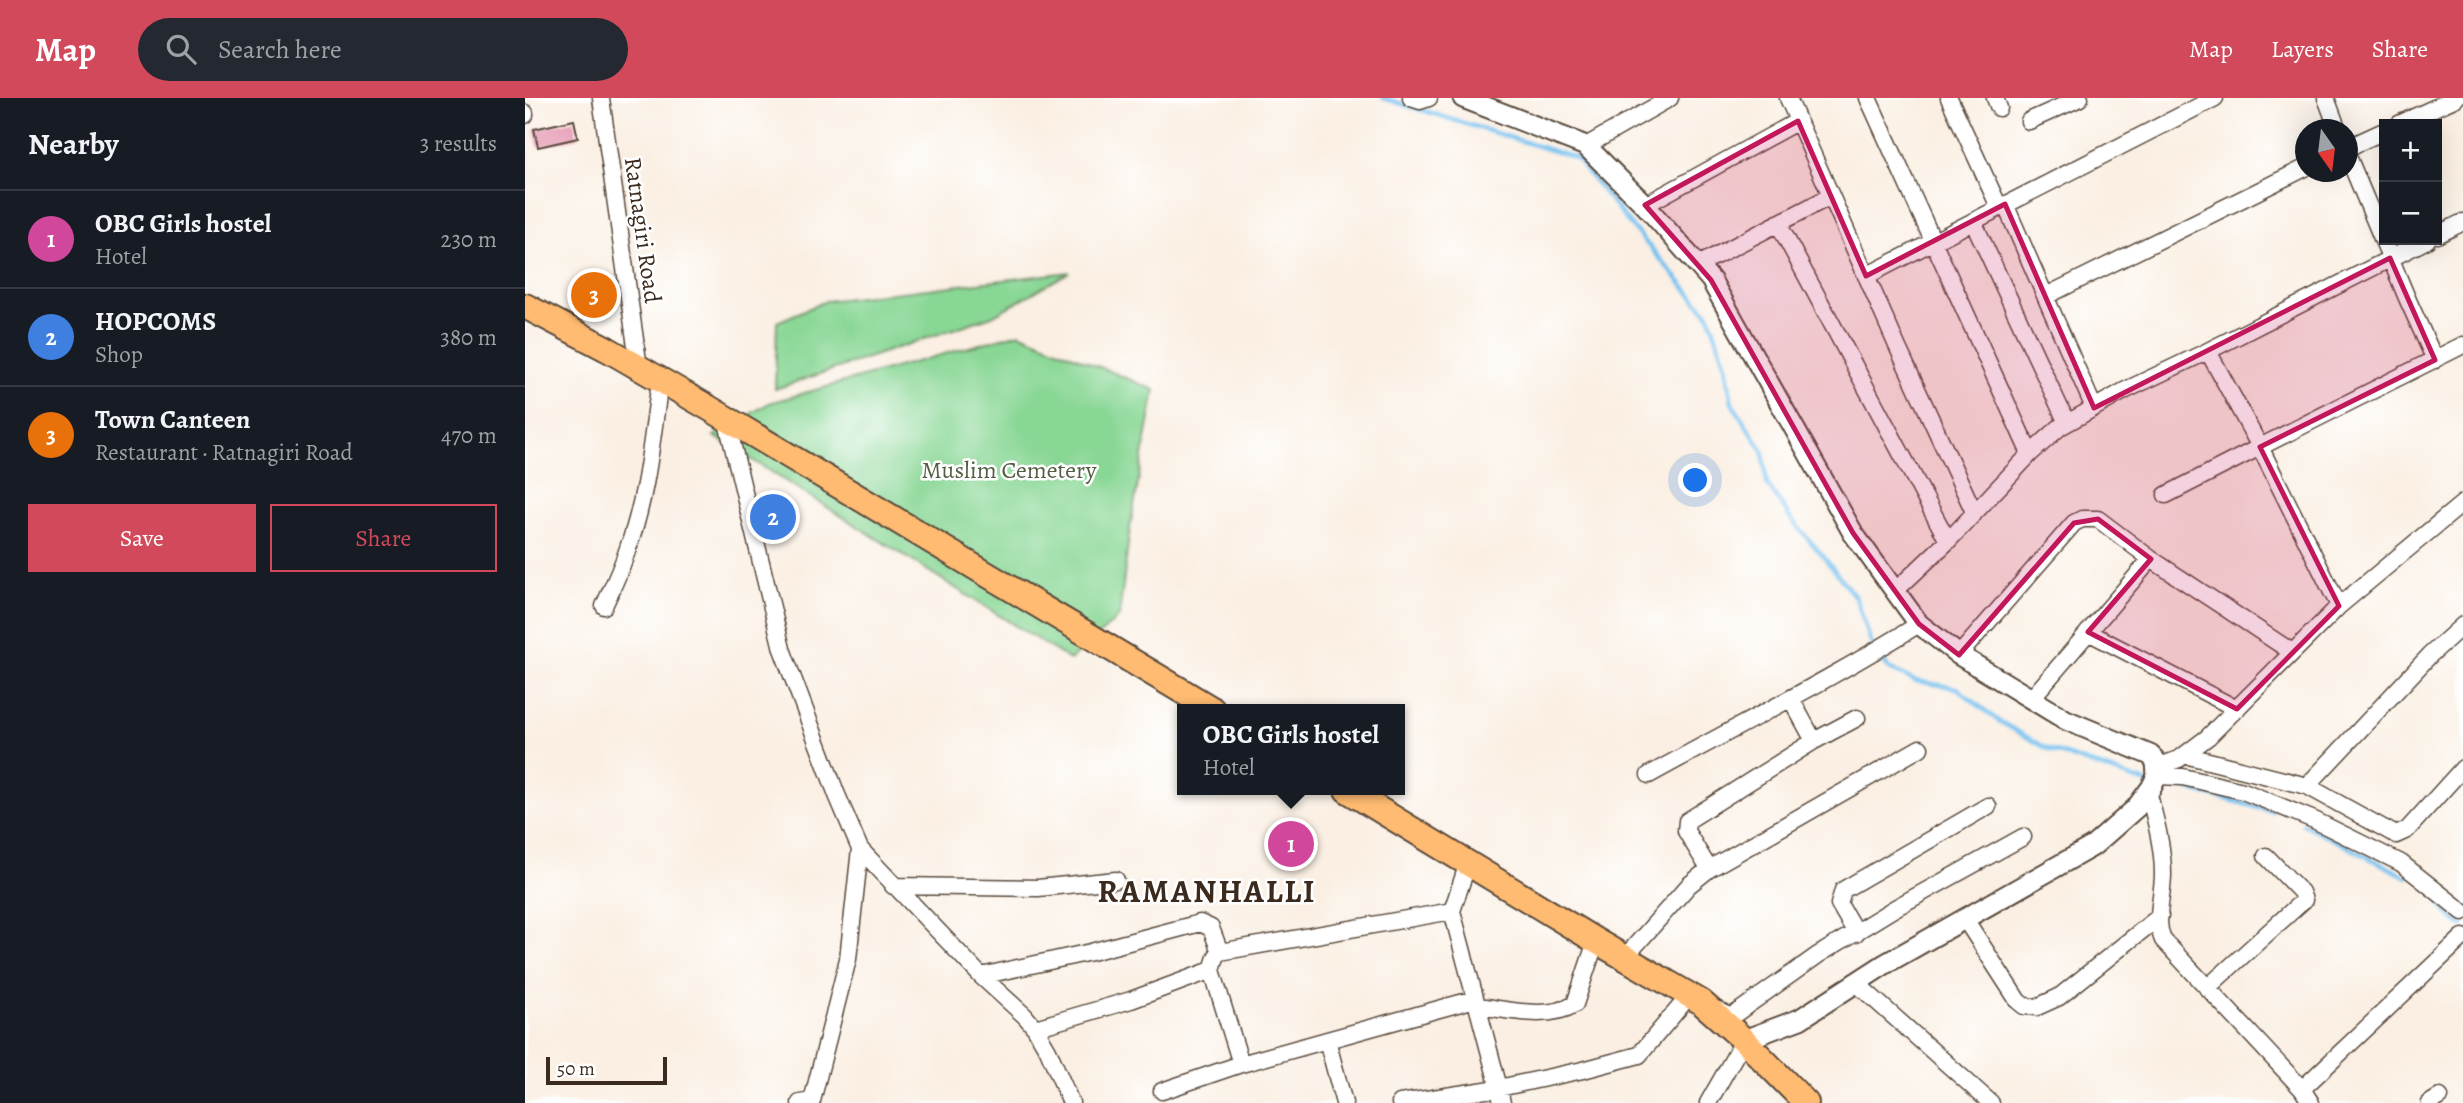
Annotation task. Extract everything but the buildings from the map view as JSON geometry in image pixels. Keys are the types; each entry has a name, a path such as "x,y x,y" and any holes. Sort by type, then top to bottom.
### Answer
{"main road":[{"path":"525,306 726,418 1204,704"},
{"path":"1355,795 1695,999 1744,1040 1806,1103"}],"street":[{"name":"Ratnagiri Road","path":"601,98 649,375 646,479 628,550 604,606"},
{"path":"1411,98 1420,101 1429,98"},
{"path":"1463,98 1586,146 1645,205 1711,279 1853,533 1919,624 1959,656 2066,720 2150,755 2156,761 2154,780 2163,872 2159,932 2163,940 2306,1096 2463,937"},
{"path":"1586,146 1670,98"},
{"path":"1788,98 1974,512"},
{"path":"1868,98 2030,454"},
{"path":"1949,98 2046,296 2094,408"},
{"path":"2029,121 2080,98"},
{"path":"1866,276 2215,98"},
{"path":"2326,98 2334,119"},
{"path":"2410,119 2456,98"},
{"path":"1645,205 1798,121"},
{"path":"2358,143 2379,133"},
{"path":"2046,296 2295,173"},
{"path":"2358,181 2435,360"},
{"path":"1698,265 1831,196"},
{"path":"1973,221 2067,423"},
{"path":"2442,232 2463,222"},
{"path":"1778,223 1948,541"},
{"path":"1894,592 1948,541 2030,454 2067,423 2126,390 2417,245"},
{"path":"2165,495 2463,345"},
{"path":"2208,351 2260,447 2339,606"},
{"path":"726,418 782,649 860,849 893,886 1035,1028 1048,1050 1070,1103"},
{"path":"1708,1103 1744,1040 1800,1019 1855,982 2093,846 2136,808 2154,780 2208,737 2339,606 2463,503"},
{"path":"1959,656 2074,523 2082,519 2098,519 2151,559 2293,652"},
{"path":"2031,699 2151,559"},
{"path":"1649,775 1791,699 1919,624"},
{"path":"2307,786 2430,655 2463,625"},
{"path":"2088,632 2237,709"},
{"path":"1791,699 1814,741"},
{"path":"1709,869 1686,831 1687,821 1814,741 1857,718"},
{"path":"1162,1091 1241,1064 1476,1002 1539,1012 1567,1009 1575,1004 1599,943 1626,956 1689,885 1709,869 1920,748"},
{"path":"2185,755 2307,786 2396,835 2407,830 2463,768"},
{"path":"2154,780 2183,777 2243,791 2313,820 2402,863 2463,912"},
{"path":"1856,933 1839,904 1843,890 1988,806"},
{"path":"1400,1103 1501,1095 1639,1055 1695,999 1731,1017 1818,955 2023,837"},
{"path":"800,1103 812,1101 848,959 860,849"},
{"path":"2207,988 2304,900 2301,892 2266,856"},
{"path":"1468,863 1452,911 1501,1095"},
{"path":"893,886 1038,888 1117,880"},
{"path":"1241,1064 1212,970 1220,952 1452,911"},
{"path":"1965,919 2018,1001 2024,1006 2037,1007 2059,998 2160,916"},
{"path":"981,976 1091,952 1200,923 1210,928 1220,952"},
{"path":"1035,1028 1131,1000 1212,970"},
{"path":"1855,982 1991,1103"},
{"path":"1327,1040 1344,1103"}],"highlighted area":[{"path":"1798,121 1866,276 2005,204 2094,408 2390,258 2435,360 2260,447 2339,606 2237,709 2088,632 2151,559 2098,519 2074,523 1959,655 1919,624 1853,533 1711,280 1645,205"}],"green space":[{"path":"1070,272 992,316 775,389 777,322 826,301"},
{"name":"Muslim Cemetery","path":"1019,333 1155,390 1130,528 1119,617 1070,660 714,436 769,403"}],"waterway":[{"path":"1383,98 1576,158 1709,315 1726,365 1732,403 1763,451 1767,484 1791,519 1856,598 1873,648"},
{"path":"1878,655 1889,669 1916,681 1957,688 1997,720 2048,749 2146,783"},
{"path":"2158,784 2272,811"},
{"path":"2303,824 2407,877"},
{"path":"2439,901 2447,913 2463,926"}],"place":[{"name":"Town Canteen","path":"594,295"},
{"name":"HOPCOMS","path":"773,517"},
{"name":"OBC Girls hostel","path":"1291,844"}],"district":[{"name":"RAMANHALLI","path":"1207,891"}]}
